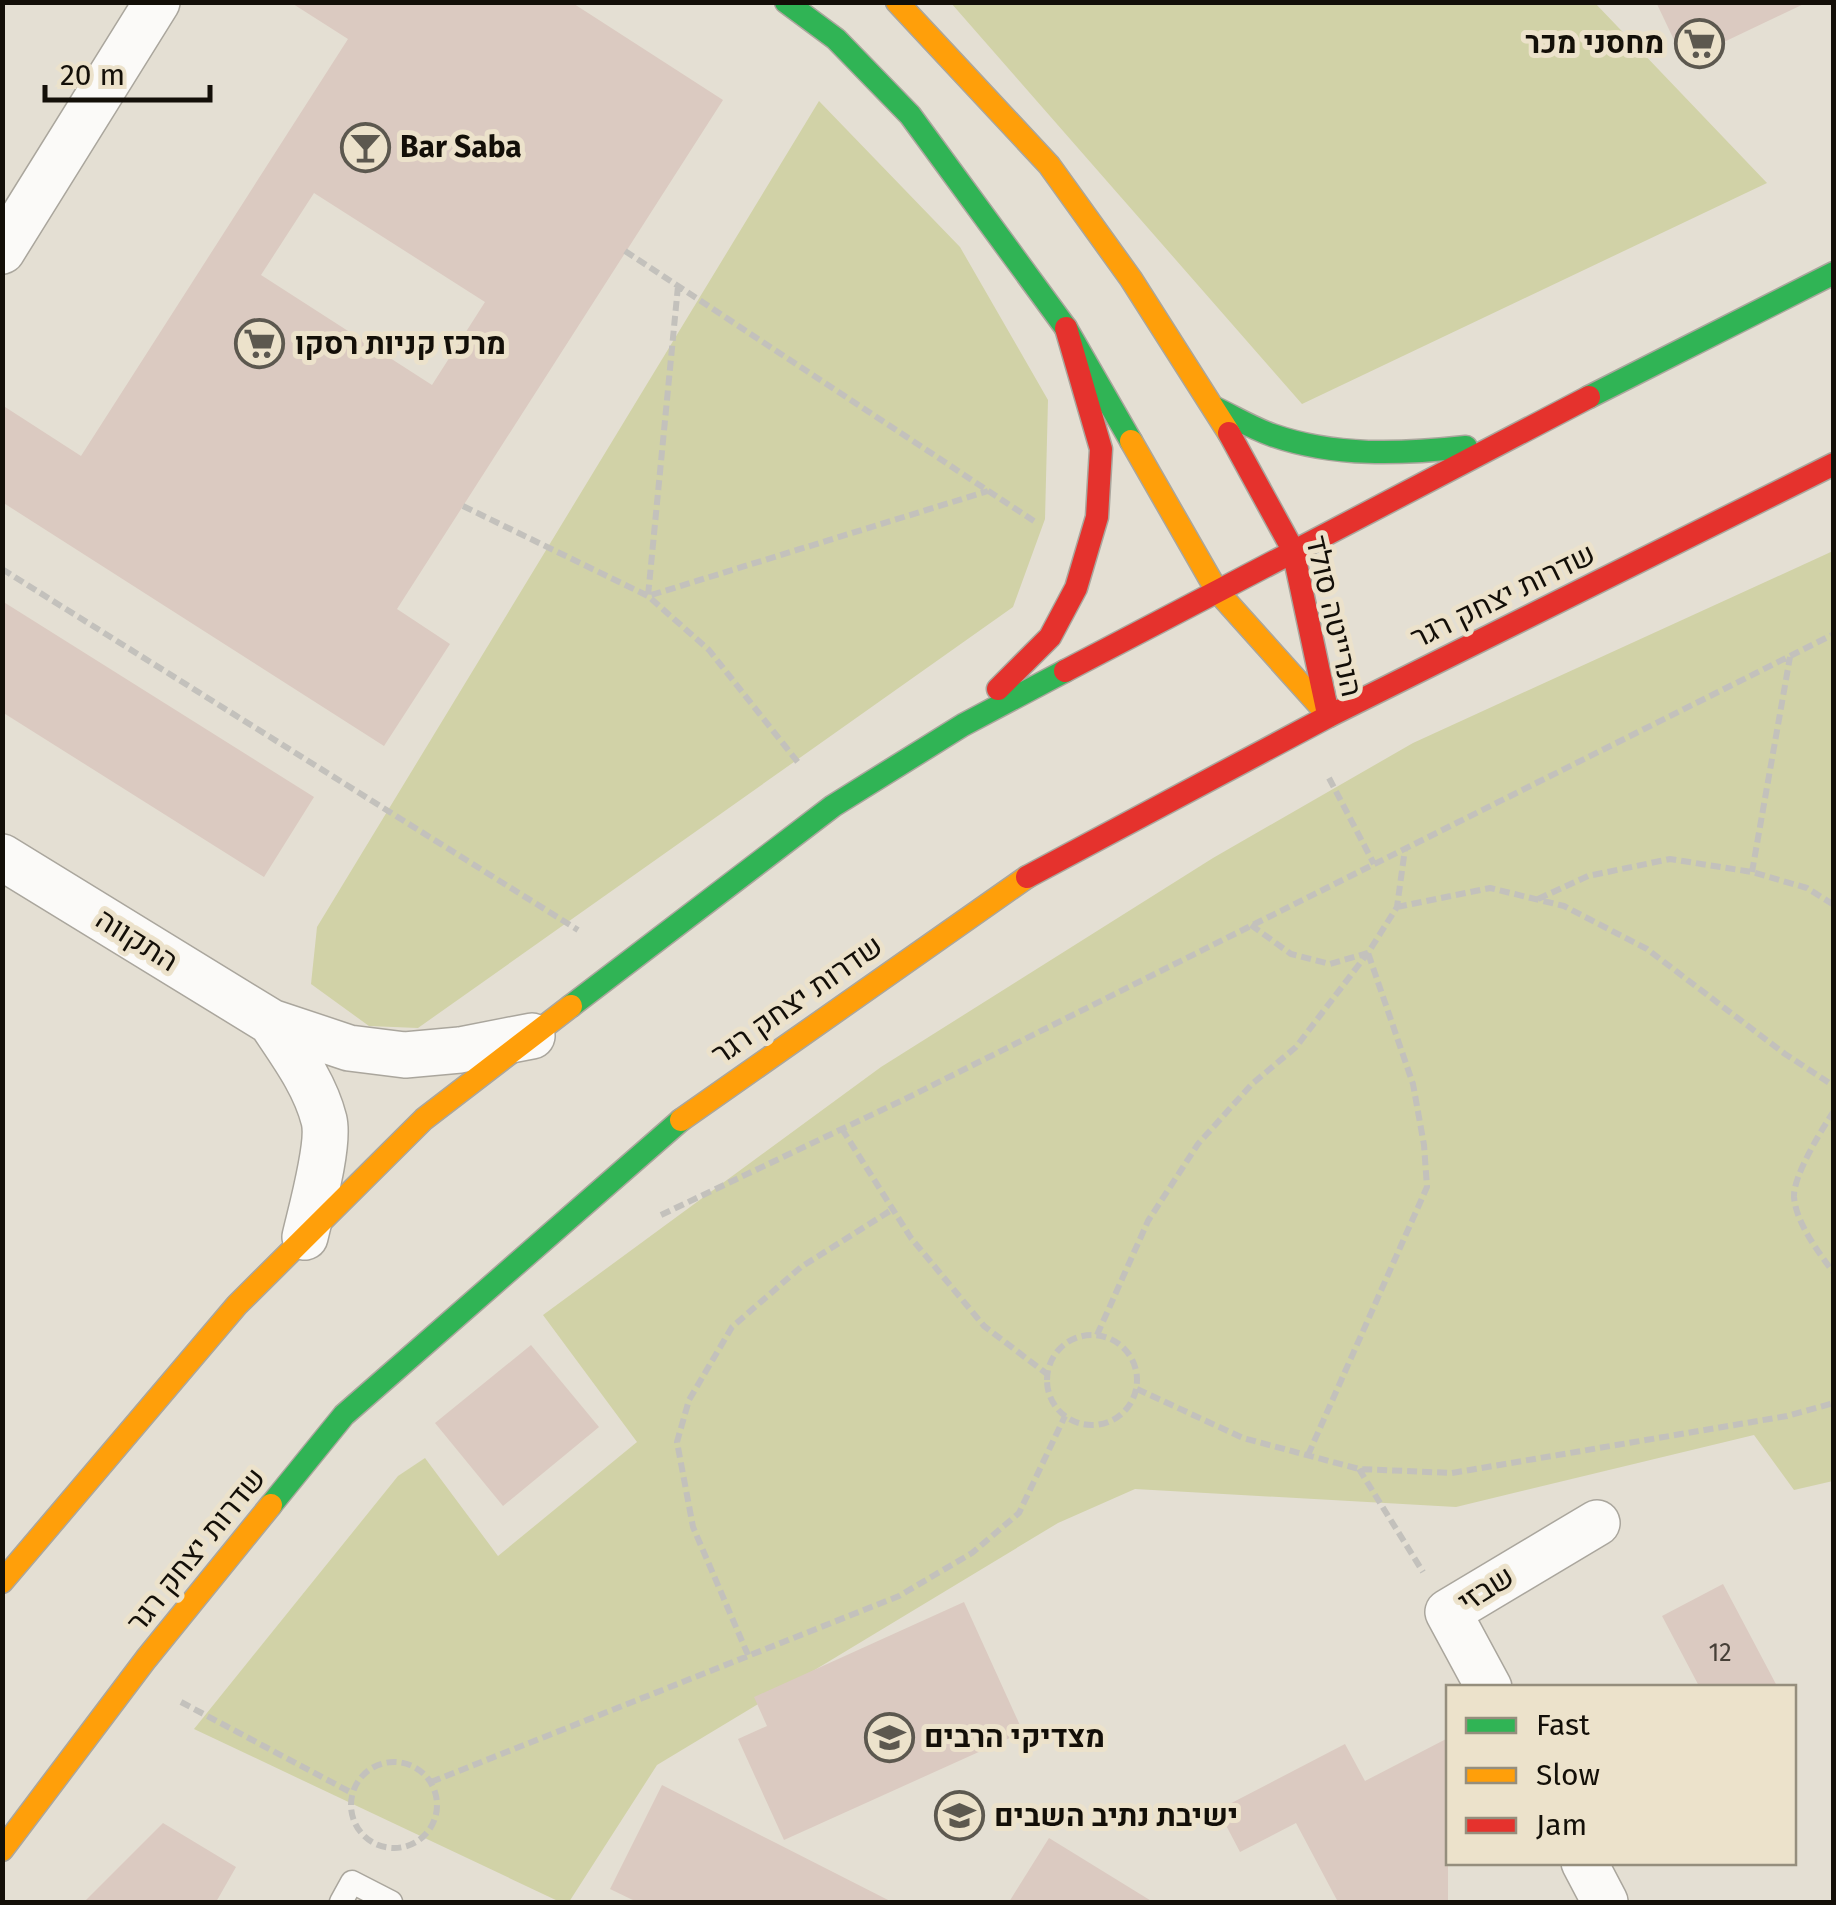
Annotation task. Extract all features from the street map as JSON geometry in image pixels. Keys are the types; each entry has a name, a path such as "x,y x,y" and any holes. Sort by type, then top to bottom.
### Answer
{"main road":[{"name":"הנרייטה סולד","path":"786,2 836,39 910,115 1066,328 1218,590 1329,716"},
{"name":"הנרייטה סולד","path":"897,2 1049,165 1131,279 1215,408 1293,550 1329,716"},
{"path":"2,1582 237,1304 424,1119 833,806 963,726 1293,550 1834,273"},
{"path":"963,726 1050,636 1076,588 1097,517 1101,449 1066,328"},
{"path":"1215,408 1272,435 1328,449 1402,455 1499,442"},
{"name":"שדרות יצחק רגר","path":"2,1850 133,1676 344,1415 696,1107 1025,878 1329,716 1834,464"},
{"path":"1790,487 1834,475"}],"street":[{"path":"2,251 157,2"},
{"name":"התקווה","path":"2,858 271,1022 349,1048 406,1055 532,1036"},
{"name":"התקווה","path":"271,1022 302,1067 326,1123 305,1238"},
{"name":"שבזי","path":"1487,1685 1448,1612 1596,1522"},
{"path":"1586,1865 1606,1902"}],"lane":[{"path":"341,1902 352,1882 390,1902"}],"path":[{"path":"626,251 1086,555"},
{"path":"648,596 678,286"},
{"path":"648,596 988,491"},
{"path":"463,506 648,596 709,650 833,806"},
{"path":"2,569 629,962"},
{"path":"645,1223 842,1129 1834,634"},
{"path":"1752,872 1790,656"},
{"path":"1323,768 1374,864"},
{"path":"1097,1335 1148,1221 1198,1144 1252,1084 1296,1047 1398,907 1404,848"},
{"path":"1537,900 1588,876 1670,859 1752,872 1807,888 1834,906"},
{"path":"1398,907 1490,888 1564,906 1647,949 1784,1054 1834,1086"},
{"path":"1250,926 1291,954 1330,964 1368,953"},
{"path":"1308,1455 1427,1187 1413,1084 1368,953"},
{"path":"1834,1112 1813,1142 1794,1195 1810,1240 1834,1273"},
{"path":"842,1129 911,1238 984,1326 1047,1374"},
{"path":"748,1656 693,1527 678,1442 689,1400 732,1327 801,1267 893,1209"},
{"path":"1081,1335 1097,1335 1122,1346 1132,1358 1137,1389 1131,1405 1106,1423 1090,1425 1065,1416 1048,1390 1047,1374 1061,1346 1081,1335"},
{"path":"1137,1389 1243,1438 1359,1469 1452,1474 1787,1416 1834,1404"},
{"path":"430,1782 899,1596 972,1553 1019,1513 1065,1416"},
{"path":"1359,1469 1448,1612"},
{"path":"133,1676 352,1792"},
{"path":"398,1762 412,1766 430,1782 437,1810 433,1825 411,1845 381,1846 368,1839 354,1822 352,1792 359,1780 382,1764 398,1762"}],"green space":[{"path":"951,3 1595,3 1767,183 1302,404"},
{"path":"819,101 960,247 1048,400 1045,519 1013,607 418,1028 369,1026 311,984 317,927"},
{"path":"1833,551 1833,1481 1794,1490 1754,1435 1456,1507 1135,1489 1058,1523 657,1765 569,1902 560,1902 194,1729 398,1476 425,1458 498,1556 637,1442 543,1315 881,1067 1213,858 1413,743"}],"building":[{"name":"מרכז קניות רסקו","path":"290,2 571,2 723,100 397,609 450,644 384,746 2,502 2,405 81,456 348,39","holes":["314,193 485,302 432,385 261,275"]},
{"name":"מחסני מכר","path":"1656,2 1808,2 1684,61"},
{"path":"2,601 314,797 264,877 2,712"},
{"path":"531,1345 599,1427 503,1506 435,1423"},
{"path":"1723,1584 1776,1685 1698,1685 1662,1616"},
{"path":"964,1602 1023,1732 784,1840 738,1739 767,1726 754,1697"},
{"path":"1446,1739 1448,1902 1338,1902 1296,1823 1240,1852 1218,1810 1345,1744 1365,1781"},
{"path":"662,1785 892,1902 637,1902 610,1889"},
{"path":"163,1823 236,1867 216,1902 84,1902"},
{"path":"1049,1838 1153,1902 1009,1902"}],"traffic: fast":[{"path":"786,2 836,39 910,115 1066,328 1131,441"},
{"path":"1589,397 1834,273"},
{"path":"1215,408 1272,435 1320,447 1393,452 1466,447"},
{"path":"571,1006 833,806 963,725 1065,671"},
{"path":"271,1505 344,1415 681,1120"}],"traffic: slow":[{"path":"897,2 1049,165 1131,279 1229,433"},
{"path":"1131,441 1217,591 1329,716"},
{"path":"681,1120 1027,877"},
{"path":"2,1582 237,1305 424,1119 571,1006"},
{"path":"2,1850 146,1659 271,1505"}],"traffic: jam":[{"path":"998,689 1050,637 1076,588 1097,517 1101,449 1066,328"},
{"path":"1065,671 1589,397"},
{"path":"1229,433 1293,550 1328,714"},
{"path":"1027,877 1329,716 1834,464"}],"place":[{"name":"מחסני מכר","path":"1699,43"},
{"name":"Bar Saba","path":"365,147"},
{"name":"מרכז קניות רסקו","path":"260,344"},
{"name":"מצדיקי הרבים","path":"889,1737"},
{"name":"ישיבת נתיב השבים","path":"959,1816"}]}
